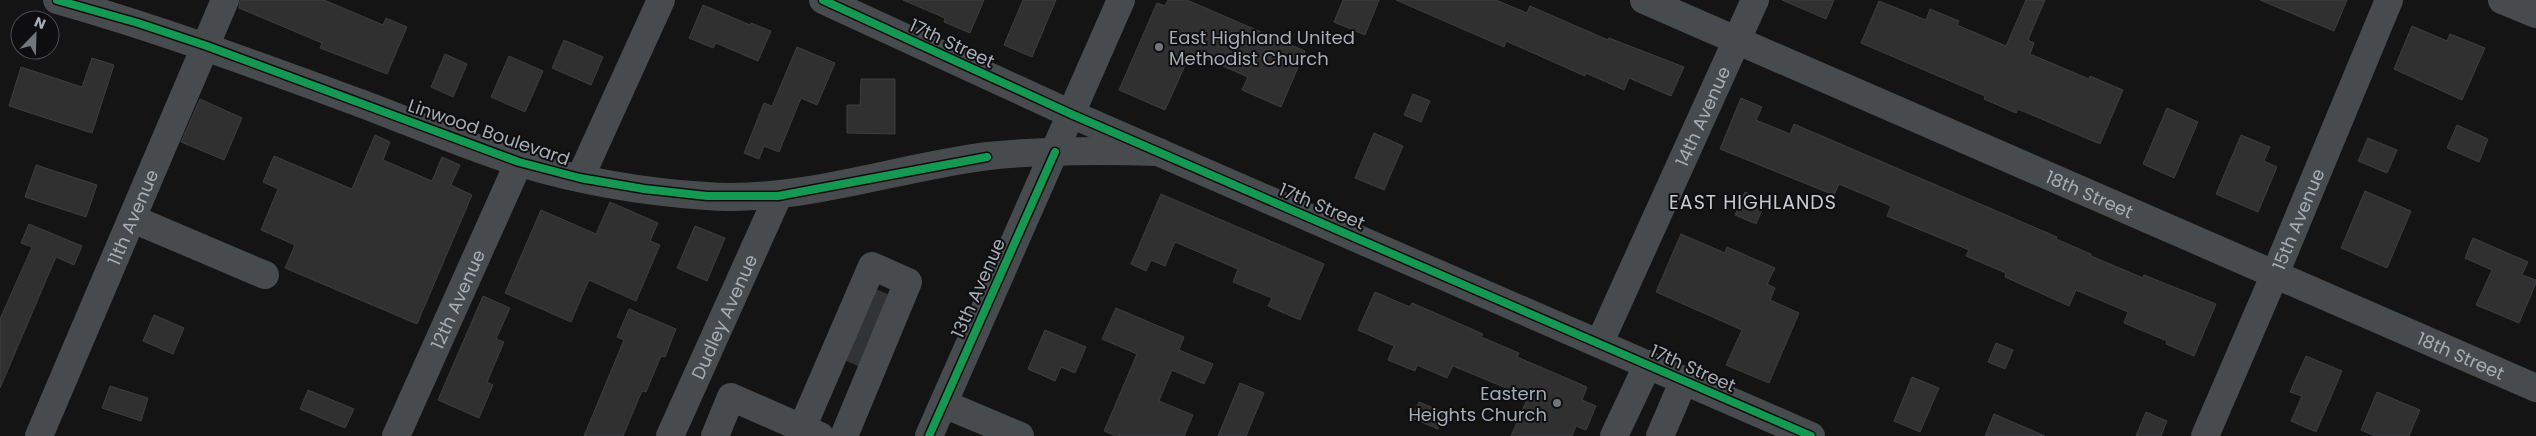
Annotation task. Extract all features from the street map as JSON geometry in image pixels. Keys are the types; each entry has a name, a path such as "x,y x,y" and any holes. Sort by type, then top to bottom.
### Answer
{"street":[{"name":"Linwood Boulevard","path":"56,0 138,23 207,46 519,162 580,178 707,196 778,196 987,156 1055,152"},
{"name":"11th Avenue","path":"39,436 225,0"},
{"path":"580,178 661,0"},
{"name":"17th Street","path":"823,0 1071,114 1600,342 1684,380 1770,428 1810,436"},
{"name":"13th Avenue","path":"929,436 1121,0"},
{"name":"18th Street","path":"1644,0 2536,388"},
{"name":"14th Avenue","path":"1600,342 1755,0"},
{"name":"15th Avenue","path":"2205,436 2275,274 2389,0"},
{"path":"2502,0 2536,14"},
{"path":"1055,152 1096,149 1159,152"},
{"name":"12th Avenue","path":"396,436 519,162"},
{"name":"Dudley Avenue","path":"670,436 778,196"},
{"path":"133,219 265,275"},
{"path":"715,436 731,397 811,432 866,327 844,436"},
{"path":"1614,436 1648,364"},
{"path":"1660,436 1684,380"},
{"path":"944,404 1020,436"}],"building":[{"path":"240,0 324,0 383,25 386,18 407,27 387,74 320,48 322,43 239,8"},
{"path":"903,0 984,0 970,33 944,22 945,18"},
{"path":"1023,0 1056,0 1032,57 1004,45"},
{"path":"1168,0 1187,0 1305,51 1281,107 1242,90 1248,77 1191,52 1165,110 1119,90 1157,3 1165,6"},
{"path":"1343,0 1379,0 1365,35 1334,22"},
{"path":"1396,0 1496,0 1527,13 1530,6 1608,40 1609,38 1684,67 1671,96 1629,78 1624,90 1586,73 1585,76 1506,41 1504,47"},
{"path":"1782,0 1834,0 1826,19"},
{"path":"2026,0 2045,0 2028,40 2034,43 2030,54 2089,79 2090,76 2123,90 2100,144 2018,109 2016,113 1984,99 1985,96 1861,43 1879,1 1926,20 1930,9 1959,21 1957,25 2006,46"},
{"path":"2260,0 2347,0 2334,31"},
{"path":"703,5 750,25 751,23 771,31 758,61 716,43 713,48 689,38"},
{"path":"2412,26 2447,41 2450,34 2485,48 2462,100 2394,69"},
{"path":"564,40 603,57 591,85 552,68"},
{"path":"797,47 835,63 817,105 801,98 779,152 764,146 759,159 744,153 764,103 772,106"},
{"path":"445,54 467,64 453,97 431,87"},
{"path":"509,56 543,71 525,112 491,97"},
{"path":"92,58 114,65 92,133 9,106 21,67 82,87"},
{"path":"861,79 895,79 895,134 847,133 847,105 860,105"},
{"path":"1413,94 1430,101 1421,122 1404,115"},
{"path":"1741,98 1762,107 1756,120 1790,134 1794,124 2057,237 2056,239 2091,254 2091,256 2143,278 2144,275 2216,304 2194,356 2166,344 2167,341 2124,323 2128,312 2076,290 2069,306 2005,277 2006,273 1966,256 1969,250 1887,216 1891,206 1839,184 1834,195 1720,149"},
{"path":"200,99 242,118 224,160 181,142"},
{"path":"2167,108 2198,122 2174,178 2143,164"},
{"path":"2457,125 2488,139 2479,162 2447,148"},
{"path":"1374,133 1403,146 1384,190 1355,178"},
{"path":"375,135 390,142 383,160 432,181 442,157 460,165 451,185 472,195 417,324 285,268 295,245 261,230 278,189 263,182 274,156 352,189"},
{"path":"2241,135 2270,147 2264,161 2277,167 2258,212 2216,194"},
{"path":"2368,138 2397,150 2387,173 2358,161"},
{"path":"36,165 97,185 86,217 25,197"},
{"path":"2365,191 2411,211 2387,268 2341,248"},
{"path":"1745,192 1766,201 1756,224 1735,215"},
{"path":"1161,194 1324,264 1300,320 1268,306 1272,298 1233,282 1238,269 1175,242 1165,266 1151,260 1146,271 1131,264"},
{"path":"610,202 658,223 650,241 660,245 636,301 589,280 571,322 505,293 541,210 596,234"},
{"path":"29,224 82,246 74,265 56,257 0,388 0,319 32,247 21,243"},
{"path":"695,226 725,238 707,281 677,268"},
{"path":"1681,234 1725,253 1727,247 1775,268 1767,284 1775,288 1770,300 1799,313 1769,383 1726,365 1742,330 1656,292"},
{"path":"2473,238 2528,262 2522,275 2536,280 2536,283 2519,323 2476,305 2492,270 2465,258"},
{"path":"1375,292 1410,307 1412,303 1483,334 1481,337 1519,353 1517,357 1587,387 1582,400 1596,406 1586,430 1576,426 1572,436 1511,436 1528,397 1453,366 1447,378 1417,365 1415,371 1388,360 1394,346 1358,330"},
{"path":"483,296 510,308 496,339 504,342 487,382 493,385 479,418 438,400"},
{"path":"1116,308 1184,337 1179,350 1213,364 1204,384 1172,370 1159,401 1193,415 1184,436 1116,436 1104,431 1137,354 1102,339"},
{"path":"629,309 676,329 665,357 661,356 646,392 642,391 623,436 584,436 624,340 617,337"},
{"path":"154,315 184,328 173,354 143,341"},
{"path":"1045,330 1086,347 1075,373 1061,367 1055,381 1028,369"},
{"path":"1996,343 2013,350 2005,369 1988,362"},
{"path":"2306,356 2342,371 2316,432 2291,421 2302,396 2290,392"},
{"path":"1912,377 1939,388 1920,432 1894,421"},
{"path":"1240,383 1264,393 1246,436 1218,436"},
{"path":"110,386 148,398 141,421 102,408"},
{"path":"308,390 354,409 345,428 300,409"},
{"path":"2377,392 2420,410 2409,436 2376,436 2361,430"},
{"path":"1419,402 1445,413 1438,429 1412,418"},
{"path":"2146,412 2167,421 2161,436 2136,436"},
{"path":"1994,414 2045,436 1985,436"}],"tunnel":[{"path":"864,299 885,308"},
{"path":"855,321 875,330"},
{"path":"845,345 865,354"}],"cycle path":[{"path":"57,0 138,23 207,46 519,162 580,178 644,189 707,196 778,196 987,157"},
{"path":"823,0 1071,114 1811,436"},
{"path":"929,436 1055,152"}],"place":[{"name":"East Highland United Methodist Church","path":"1159,47"},
{"name":"Eastern Heights Church","path":"1557,403"}],"district":[{"name":"EAST HIGHLANDS","path":"1753,202"}]}
